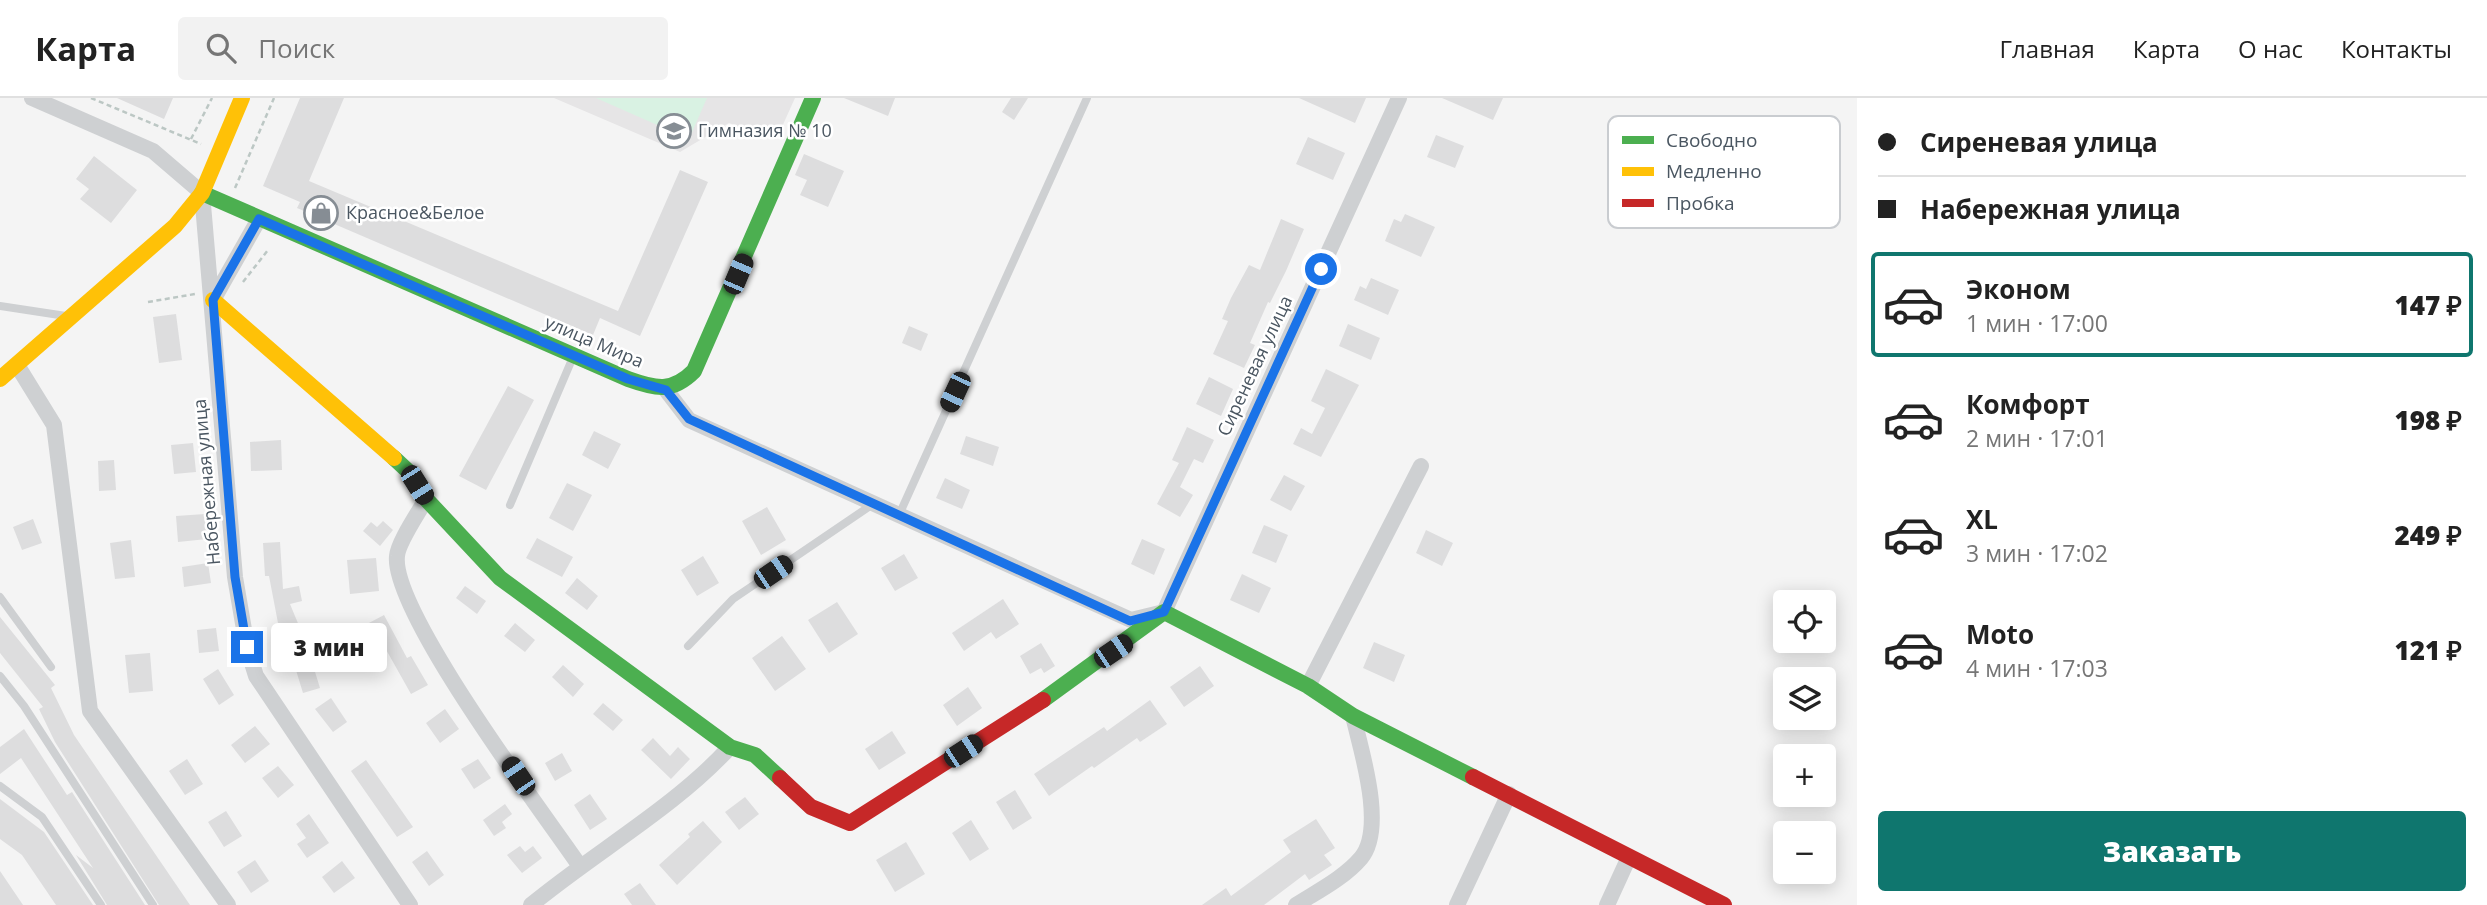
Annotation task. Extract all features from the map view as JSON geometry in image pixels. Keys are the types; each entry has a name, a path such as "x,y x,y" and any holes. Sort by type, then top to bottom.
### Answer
{"street":[{"path":"32,98 153,151 202,193"},
{"path":"0,379 176,226 202,193 242,98"},
{"path":"813,98 694,371 679,387 666,390 689,419 1130,621 1164,612 1308,686 1353,716 1724,905"},
{"name":"Сиреневая улица","path":"730,747 755,755 811,807 850,823 1009,722 1134,637 1164,612 1399,98"},
{"name":"улица Мира","path":"202,193 628,379 666,390"},
{"name":"Набережная улица","path":"202,193 235,577 247,647 256,676 410,905"},
{"path":"259,219 213,300 409,472 426,499 500,578 730,747 704,776 579,866 531,905"},
{"path":"17,365 35,390 54,425 90,711 228,905"},
{"path":"1308,686 1420,467"},
{"path":"426,499 397,555 408,598 427,642 579,866"},
{"path":"1296,905 1349,870 1364,855 1370,836 1369,784 1353,716"},
{"path":"1457,905 1509,794"},
{"path":"1607,905 1629,857"}],"lane":[{"path":"899,515 1087,98"},
{"path":"0,306 72,317"},
{"path":"510,505 575,354"},
{"path":"688,646 733,599 873,504"},
{"path":"0,597 51,667"},
{"path":"0,676 24,706 153,905"},
{"path":"0,786 42,817 101,905"}],"path":[{"path":"91,98 246,163 274,98"},
{"path":"191,140 212,98"},
{"path":"243,282 268,250"},
{"path":"148,302 195,295 195,290"}],"shaded area":[{"name":"Гимназия № 10","path":"554,98 795,98 776,140 729,123 680,152"}],"green space":[{"path":"596,98 707,98 689,139"}],"building":[{"path":"117,98 173,98 164,119"},
{"path":"300,98 344,98 309,181 618,311 680,170 708,182 640,336 600,318 593,335 297,208 300,202 263,186"},
{"path":"844,98 895,98 888,116"},
{"path":"1011,98 1028,98 1014,120 1002,112"},
{"path":"1299,98 1366,98 1355,123"},
{"path":"1442,98 1503,98 1493,120"},
{"path":"1436,135 1464,146 1455,168 1427,157"},
{"path":"1308,137 1345,153 1333,180 1296,164"},
{"path":"804,154 844,171 828,207 800,195 807,180 795,175"},
{"path":"94,156 137,190 111,223 80,199 89,189 76,179"},
{"path":"1405,214 1435,227 1421,257 1385,241 1394,219 1401,222"},
{"path":"1281,219 1304,229 1250,343 1255,345 1244,368 1213,354 1228,321 1222,319 1231,298 1249,265 1260,270"},
{"path":"1371,278 1399,290 1388,315 1354,300 1360,286 1366,289"},
{"path":"176,314 182,360 159,363 153,317"},
{"path":"1348,324 1380,338 1371,360 1339,346"},
{"path":"909,326 928,334 921,351 902,343"},
{"path":"1326,369 1359,385 1321,457 1293,444 1301,428 1312,434 1325,408 1311,401"},
{"path":"1209,377 1233,389 1221,416 1196,404"},
{"path":"508,386 534,400 486,490 459,476"},
{"path":"1187,427 1214,440 1203,463 1194,459 1180,487 1193,495 1180,517 1157,504 1179,463 1172,460"},
{"path":"594,431 621,444 608,469 582,455"},
{"path":"966,436 999,447 993,466 960,454"},
{"path":"281,440 282,470 251,471 250,442"},
{"path":"193,443 196,472 174,474 171,445"},
{"path":"114,460 116,490 99,491 98,461"},
{"path":"1284,475 1305,486 1291,511 1270,500"},
{"path":"945,478 970,490 962,509 936,498"},
{"path":"567,483 592,495 573,531 549,518"},
{"path":"767,507 786,540 761,555 742,521"},
{"path":"205,514 207,539 178,542 176,516"},
{"path":"33,519 42,543 22,550 13,527"},
{"path":"383,521 393,530 380,546 363,531 371,522 377,527"},
{"path":"1264,525 1288,535 1276,563 1252,553"},
{"path":"1426,530 1453,543 1442,566 1416,553"},
{"path":"537,538 573,557 562,577 526,558"},
{"path":"1142,539 1165,549 1154,575 1131,564"},
{"path":"131,540 135,577 115,579 110,543"},
{"path":"280,542 283,589 299,586 302,601 290,604 302,633 285,639 278,623 269,576 265,576 263,543"},
{"path":"904,554 918,578 895,591 881,568"},
{"path":"703,556 719,583 697,596 681,570"},
{"path":"376,558 379,591 350,594 347,560"},
{"path":"208,563 211,583 184,587 182,567"},
{"path":"1242,574 1271,588 1259,613 1230,600"},
{"path":"577,578 598,596 587,610 565,593"},
{"path":"465,586 486,601 477,614 456,598"},
{"path":"1003,599 1019,624 996,639 991,632 964,651 952,633"},
{"path":"837,602 858,634 829,653 808,620"},
{"path":"384,615 407,658 411,656 428,685 411,694 384,646 380,648 367,624"},
{"path":"0,617 55,685 51,688 74,735 190,905 159,905 55,742 39,709 43,707 0,653"},
{"path":"515,623 535,640 525,652 504,636"},
{"path":"216,628 219,651 199,653 197,630"},
{"path":"782,636 806,669 775,691 752,658"},
{"path":"1374,642 1405,655 1394,682 1363,668"},
{"path":"1041,643 1055,666 1044,673 1041,668 1030,674 1020,656"},
{"path":"150,653 153,691 129,693 125,655"},
{"path":"312,662 320,688 303,693 295,667"},
{"path":"563,665 584,684 573,697 552,677"},
{"path":"1200,666 1214,686 1184,707 1170,687"},
{"path":"218,669 234,695 219,705 203,679"},
{"path":"968,687 982,708 957,726 943,705"},
{"path":"331,698 347,722 333,732 315,709"},
{"path":"1150,700 1167,724 1140,742 1137,738 1049,796 1034,774 1104,727 1107,731"},
{"path":"603,703 623,720 613,731 593,714"},
{"path":"445,709 459,729 440,743 426,723"},
{"path":"255,726 270,744 245,763 231,745"},
{"path":"24,729 67,795 72,792 145,905 107,905 76,855 93,868 21,758 0,774 0,747"},
{"path":"892,731 906,753 879,770 865,749"},
{"path":"653,738 670,756 678,747 690,759 671,779 641,750"},
{"path":"562,753 572,771 555,781 545,763"},
{"path":"187,759 203,784 185,795 169,771"},
{"path":"478,759 491,778 474,789 461,769"},
{"path":"366,760 413,827 397,837 351,771"},
{"path":"278,766 294,785 278,798 262,778"},
{"path":"1015,790 1032,818 1013,830 996,802"},
{"path":"590,794 607,819 590,830 574,805"},
{"path":"745,797 759,814 739,830 725,812"},
{"path":"0,799 44,832 93,905 56,905 22,855 0,839"},
{"path":"505,804 512,814 502,822 506,828 494,836 483,820"},
{"path":"226,811 242,836 224,847 208,822"},
{"path":"309,814 329,843 307,858 297,844 306,838 296,824"},
{"path":"1316,819 1335,848 1324,855 1332,865 1309,880 1305,874 1264,905 1202,905 1226,888 1231,896 1291,852 1283,840"},
{"path":"971,820 989,849 970,861 952,833"},
{"path":"703,821 722,842 677,885 659,865 690,837 688,834"},
{"path":"906,842 925,874 895,892 876,860"},
{"path":"520,846 525,852 533,846 542,858 522,873 507,855"},
{"path":"427,851 444,875 429,886 412,862"},
{"path":"255,860 269,881 251,893 237,872"},
{"path":"342,861 355,878 334,893 322,877"},
{"path":"0,871 23,905 0,905"},
{"path":"640,883 656,905 632,905 624,894"}],"traffic: fast":[{"path":"202,193 628,379 655,387 671,386 694,371 813,98"},
{"path":"394,458 409,472 426,499 500,578 730,747 755,755 780,778"},
{"path":"1043,700 1164,612 1308,686 1353,716 1473,777"}],"traffic: slow":[{"path":"0,379 175,226 202,193 242,98"},
{"path":"213,300 394,458"}],"traffic: jam":[{"path":"780,778 811,807 850,823 1043,700"},
{"path":"1473,777 1724,905"}],"place":[{"name":"Гимназия № 10","path":"674,131"},
{"name":"Красное&Белое","path":"321,213"}],"route":[{"path":"247,647 235,577 213,300 259,219 628,379 666,390 676,406 689,419 1130,621 1164,612 1321,269"}]}
